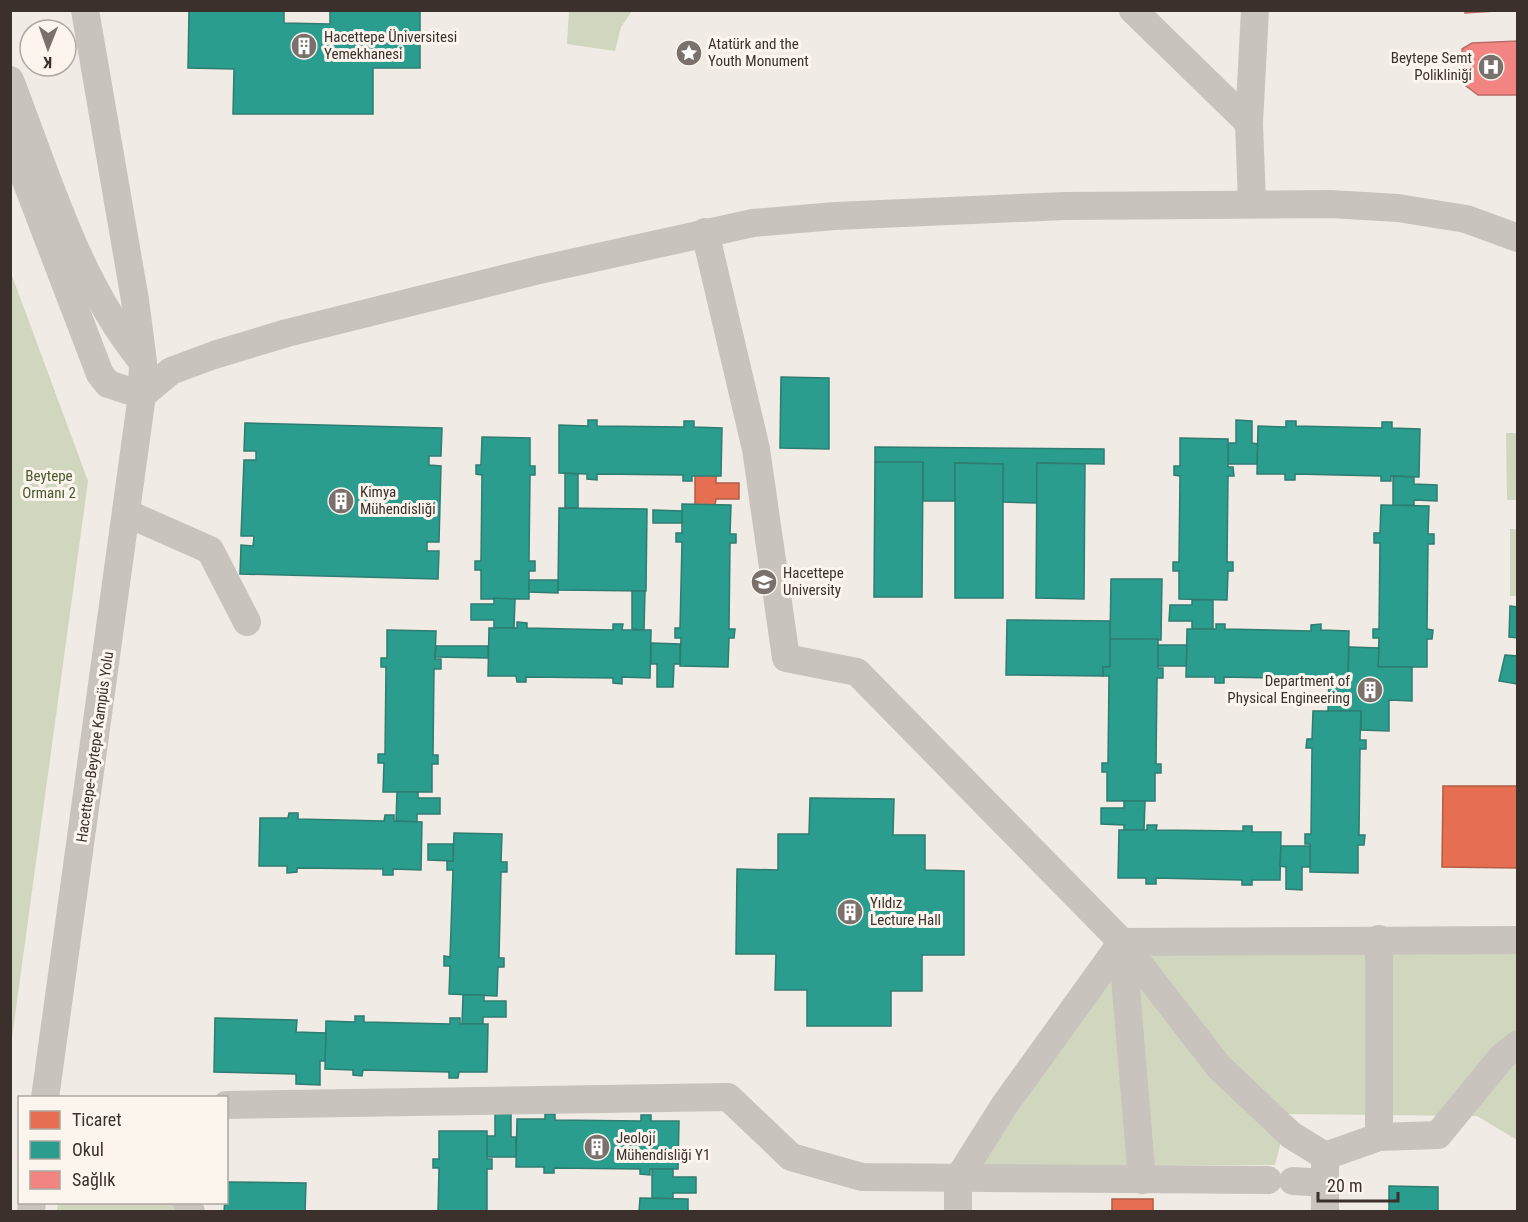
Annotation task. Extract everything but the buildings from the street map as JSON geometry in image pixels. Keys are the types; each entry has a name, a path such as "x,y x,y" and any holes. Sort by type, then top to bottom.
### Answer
{"street":[{"name":"Hacettepe-Beytepe Kampüs Yolu","path":"45,1096 142,395 143,362 85,10"},
{"path":"1252,203 1249,123 1255,10"},
{"path":"1146,17 1249,123"},
{"path":"10,80 78,256 102,304 143,362"},
{"path":"10,140 100,374 108,384 142,395 171,371 213,355 276,336 404,302 705,232 753,223 835,216 1053,206 1252,203 1398,208 1466,219 1518,238"},
{"path":"705,232 756,449 786,658 857,672 1122,942 1219,1067 1325,1169 1325,1212"},
{"path":"126,513 210,550 247,622"},
{"path":"1378,939 1379,1137"},
{"path":"1122,942 1518,940"},
{"path":"958,1212 958,1179 1004,1106 1122,942"},
{"path":"1122,942 1142,1180"},
{"path":"228,1105 729,1097 791,1157 862,1176 958,1179 1280,1180 1325,1169 1379,1137 1438,1135 1502,1057 1518,1044"}],"green space":[{"path":"569,10 632,11 621,27 615,51 567,44"},
{"name":"Beytepe Ormanı 2","path":"11,273 88,481 11,1045"},
{"path":"1506,433 1517,433 1517,500 1507,500"},
{"path":"1510,529 1517,529 1517,596 1510,596"},
{"path":"1149,949 1517,953 1517,1140 1477,1116 1288,1114 1275,1165 980,1166 1112,973"},
{"path":"58,1204 182,1204 186,1212 57,1212"}],"place":[{"name":"Hacettepe Üniversitesi Yemekhanesi","path":"304,46"},
{"name":"Atatürk and the Youth Monument","path":"689,53"},
{"name":"Beytepe Semt Polikliniği","path":"1491,67"},
{"name":"Kimya Mühendisliği","path":"341,501"},
{"name":"Hacettepe University","path":"764,582"},
{"name":"Department of Physical Engineering","path":"1370,690"},
{"name":"Yıldız Lecture Hall","path":"850,912"},
{"name":"Jeoloji Mühendisliği Y1","path":"597,1147"}]}
